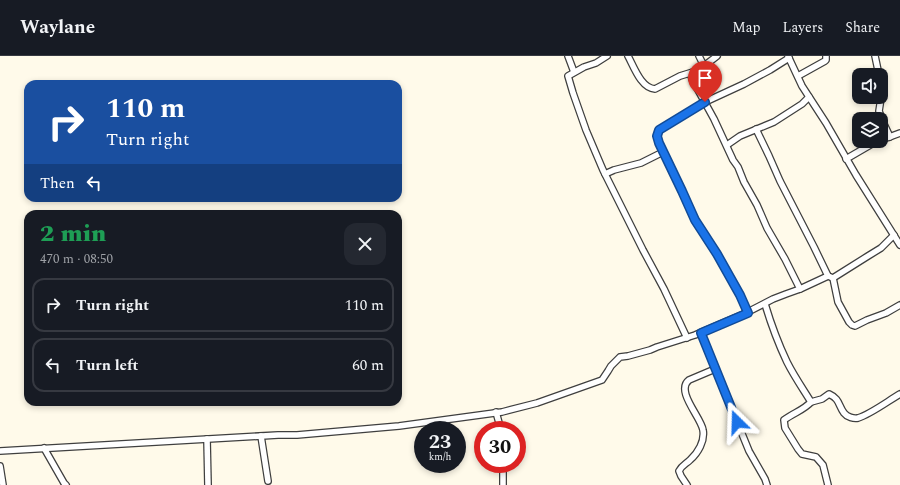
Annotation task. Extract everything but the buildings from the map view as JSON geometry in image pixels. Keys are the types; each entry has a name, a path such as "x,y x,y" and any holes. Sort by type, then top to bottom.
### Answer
{"street":[{"path":"568,56 574,72"},
{"path":"607,56 596,63 568,76 586,130 605,174 664,289 687,338"},
{"path":"628,56 642,82 650,89 654,89 680,76 693,72 717,56"},
{"path":"699,56 704,66"},
{"path":"798,76 825,61 826,56"},
{"path":"875,56 878,68"},
{"path":"748,313 740,295 717,254 695,220 657,136 659,130 705,102 757,77 789,57 802,86 900,245"},
{"path":"693,72 691,76 692,79 714,119 767,228 785,258 800,289"},
{"path":"727,145 740,136 774,122 810,97"},
{"path":"880,104 879,111 890,137 900,133"},
{"path":"756,129 770,156 780,181 830,277 838,302 849,322 855,326 886,313 900,305"},
{"path":"846,159 865,148"},
{"path":"605,174 641,163 663,152"},
{"path":"0,451 297,435 392,426 502,412 602,380 611,366 620,357 650,350 701,333 748,313 786,294 830,277 881,248 894,235"},
{"path":"765,304 772,327 787,364 811,402"},
{"path":"701,333 749,451 767,485"},
{"path":"687,485 681,476 680,470 682,466 694,456 699,449 703,436 703,430 692,409 685,385 689,380 715,369"},
{"path":"828,485 823,465 816,457 802,454 785,428 784,420 811,402 822,399 829,394 839,401 847,417 857,418 873,411 900,394"},
{"path":"496,412 498,421"},
{"path":"261,436 268,481"},
{"path":"207,439 208,485"},
{"path":"44,448 66,485"},
{"path":"0,466 3,485"},
{"path":"503,473 503,485"}],"route":[{"path":"705,102 659,130 657,136 695,220 717,254 740,295 748,313 701,333 737,422"}]}
